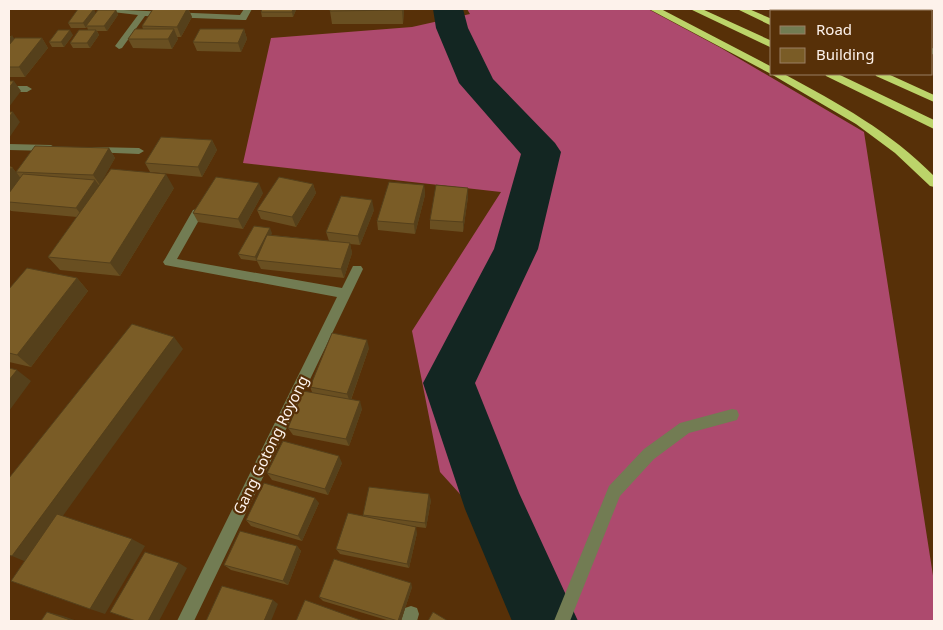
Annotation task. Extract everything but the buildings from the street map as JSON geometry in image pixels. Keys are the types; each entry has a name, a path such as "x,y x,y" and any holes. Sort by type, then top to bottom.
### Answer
{"highway":[{"path":"654,9 770,70"},
{"path":"695,9 770,44"},
{"path":"742,9 770,22"},
{"path":"778,75 829,102 881,137 920,167 934,183"},
{"path":"832,75 934,125"},
{"path":"882,75 934,99"}],"street":[{"path":"104,9 243,18 248,9"},
{"path":"119,46 143,13"},
{"path":"9,89 27,89"},
{"path":"9,147 59,148"},
{"path":"79,149 139,151"},
{"path":"197,213 169,262 345,293"},
{"name":"Gang Gotong Royong","path":"184,621 357,268"},
{"path":"562,621 614,490 649,454 685,428 732,415"}],"shaded area":[{"path":"467,9 648,9 721,48 864,132 934,582 934,621 575,621 440,472 412,331 501,192 243,163 271,38 412,27 470,14"}],"waterway":[{"path":"448,9 452,28 477,83 541,152 516,249 449,383 495,509 545,621"}]}
